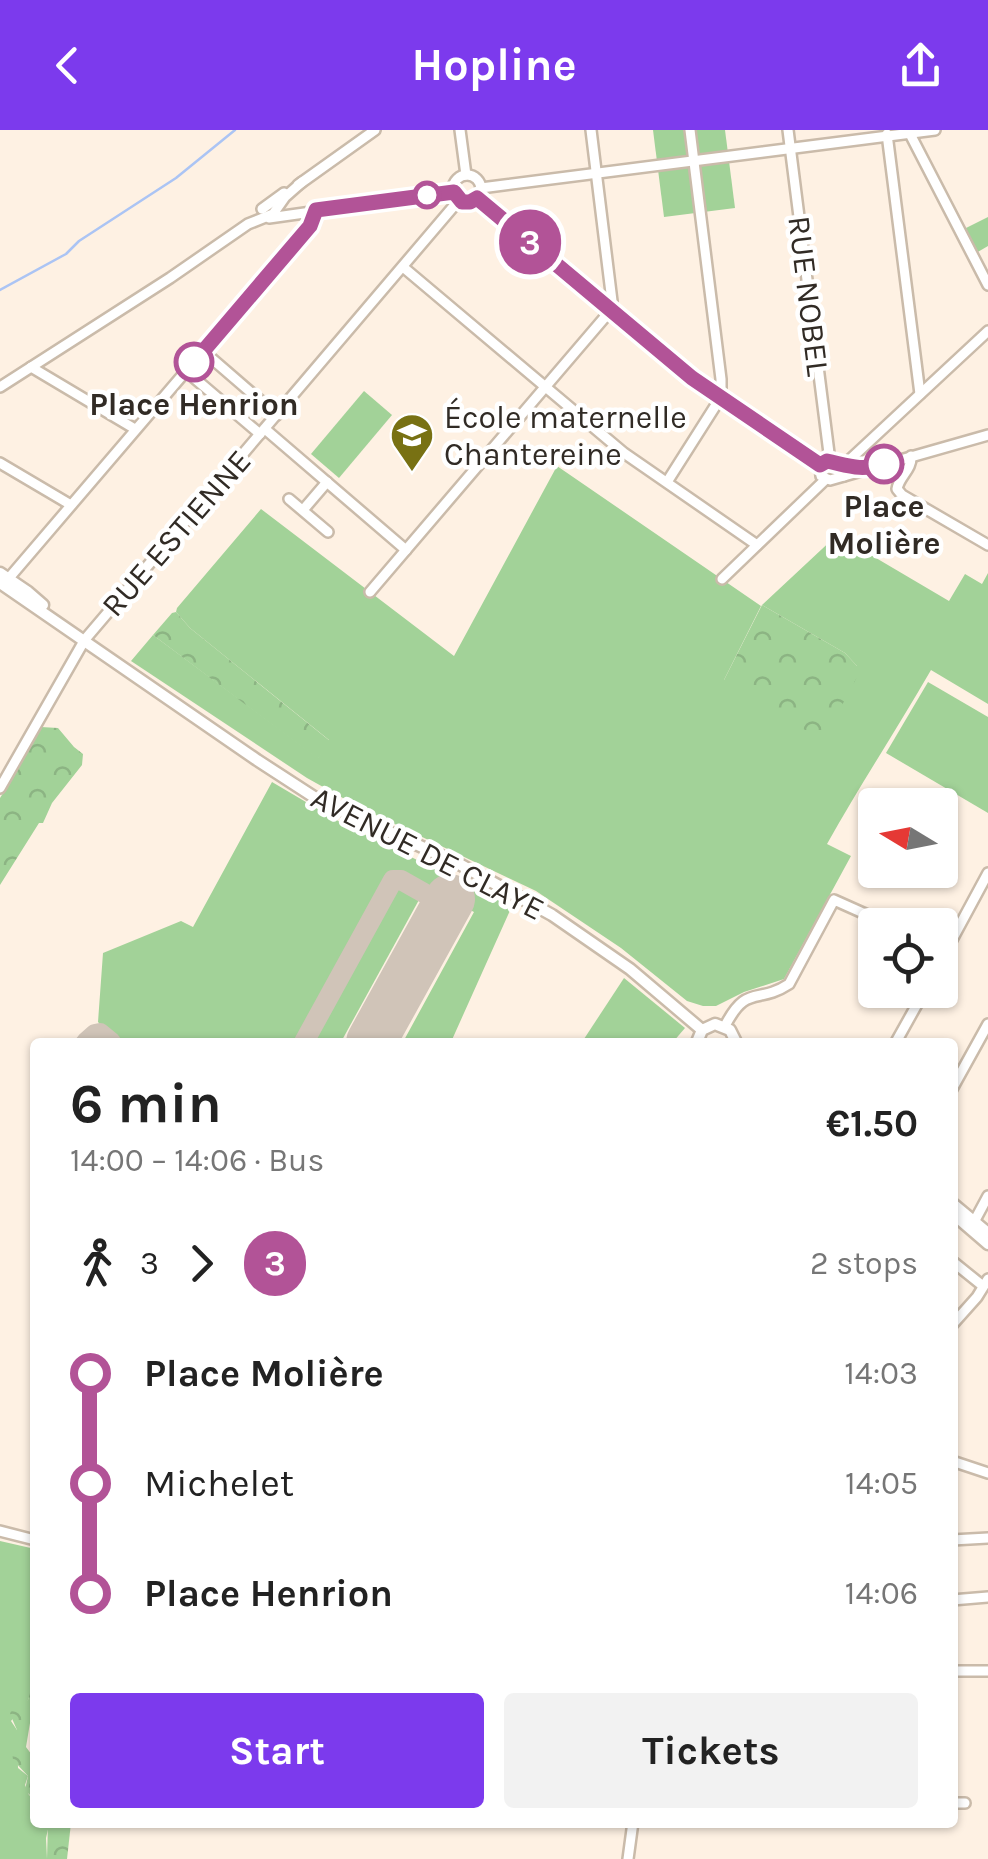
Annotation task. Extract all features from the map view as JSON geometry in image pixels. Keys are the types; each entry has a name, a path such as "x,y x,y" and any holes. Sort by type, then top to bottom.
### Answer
{"main road":[{"name":"AVENUE DE CLAYE","path":"2,578 257,760 314,796 461,865 552,915 630,969 702,1030"},
{"path":"699,1038 702,1030 716,1024 725,1026 735,1038"},
{"path":"958,1208 988,1233"},
{"path":"958,1219 988,1244"}],"street":[{"path":"0,388 254,221 375,130"},
{"path":"460,130 466,176"},
{"path":"370,592 612,310 591,130"},
{"path":"667,482 722,398 690,130"},
{"name":"RUE NOBEL","path":"788,130 825,463"},
{"path":"264,214 456,196 466,203 479,193 596,174 886,133 935,130"},
{"path":"909,132 988,285"},
{"path":"886,133 920,394"},
{"path":"466,176 478,180 479,193 692,378 825,463 844,470 866,469 988,435"},
{"path":"456,196 455,183 466,176"},
{"path":"264,214 277,208 302,182"},
{"name":"RUE ESTIENNE","path":"0,788 86,639 403,267 456,196"},
{"path":"277,208 312,211"},
{"path":"2,578 72,504 310,226 312,211"},
{"path":"403,267 624,453 758,545"},
{"path":"722,578 826,480 844,470 988,331"},
{"path":"203,352 277,415"},
{"path":"31,368 136,430"},
{"path":"186,372 327,482 406,550"},
{"path":"911,456 912,462 898,483 902,495 988,545"},
{"path":"0,463 72,504"},
{"path":"825,463 819,473 826,480"},
{"path":"302,510 327,482"},
{"path":"289,499 328,532"},
{"path":"958,929 988,873"},
{"path":"725,1026 741,1001 788,984 834,900 858,910"},
{"path":"898,1038 915,1008"},
{"path":"958,1078 988,1024"},
{"path":"974,1222 988,1196"},
{"path":"958,1264 986,1283 958,1318"},
{"path":"958,1463 988,1473"},
{"path":"0,1531 30,1539"},
{"path":"958,1540 988,1538"},
{"path":"958,1600 988,1598"},
{"path":"958,1671 988,1671"},
{"path":"958,1803 966,1803"},
{"path":"628,1859 631,1828"}],"green space":[{"path":"653,130 725,130 735,208 664,217"},
{"path":"988,217 988,246 976,253 964,229"},
{"path":"364,391 392,415 339,478 311,454"},
{"path":"557,466 761,606 724,680 857,666 845,653 762,605 837,535 949,601 965,574 982,584 988,573 988,704 931,670 827,844 851,856 784,979 716,1006 687,1001 621,948 536,891 307,778 131,661 153,635 318,758 329,740 190,628 176,612 261,509 454,656"},
{"path":"762,605 845,653 857,666 857,677 824,739 743,700 741,688 724,680"},
{"path":"176,612 190,628 330,741 318,759 153,635"},
{"path":"928,682 988,717 988,813 958,795 958,788 946,788 886,753"},
{"path":"41,727 58,728 83,754 82,765 52,803 43,823 39,823 0,885 0,798 14,776 26,741"},
{"path":"272,782 345,825 512,906 453,1038 405,1038 474,912 396,872 385,880 300,1038 113,1038 98,1022 103,953 181,921 193,927"},
{"path":"396,886 420,898 343,1038 313,1038"},
{"path":"624,978 685,1028 676,1038 585,1038"},
{"path":"0,1541 30,1548 30,1694 11,1721 17,1730 18,1768 28,1776 25,1785 30,1796 30,1828 48,1828 47,1859 0,1859"},
{"path":"30,1691 26,1747 30,1752 30,1795 25,1790 28,1776 13,1760 17,1730 10,1714 13,1705 28,1700"},
{"path":"48,1828 70,1828 67,1859 47,1859"}],"waterway":[{"path":"0,290 66,254 79,241 176,178 235,130"}],"taxiway":[{"path":"306,1038 393,880 401,880 447,906"},
{"path":"90,1038 100,1033 106,1038"}],"runway":[{"path":"373,1038 450,899"}],"bus line":[{"name":"3","path":"194,362 310,226 316,210 454,192 462,202 477,198 692,378 820,465 827,461 844,468 866,469 884,464"}],"place":[{"name":"Place Henrion","path":"194,362"},
{"name":"Place Molière","path":"884,464"},
{"name":"École maternelle Chantereine","path":"412,473"}]}
